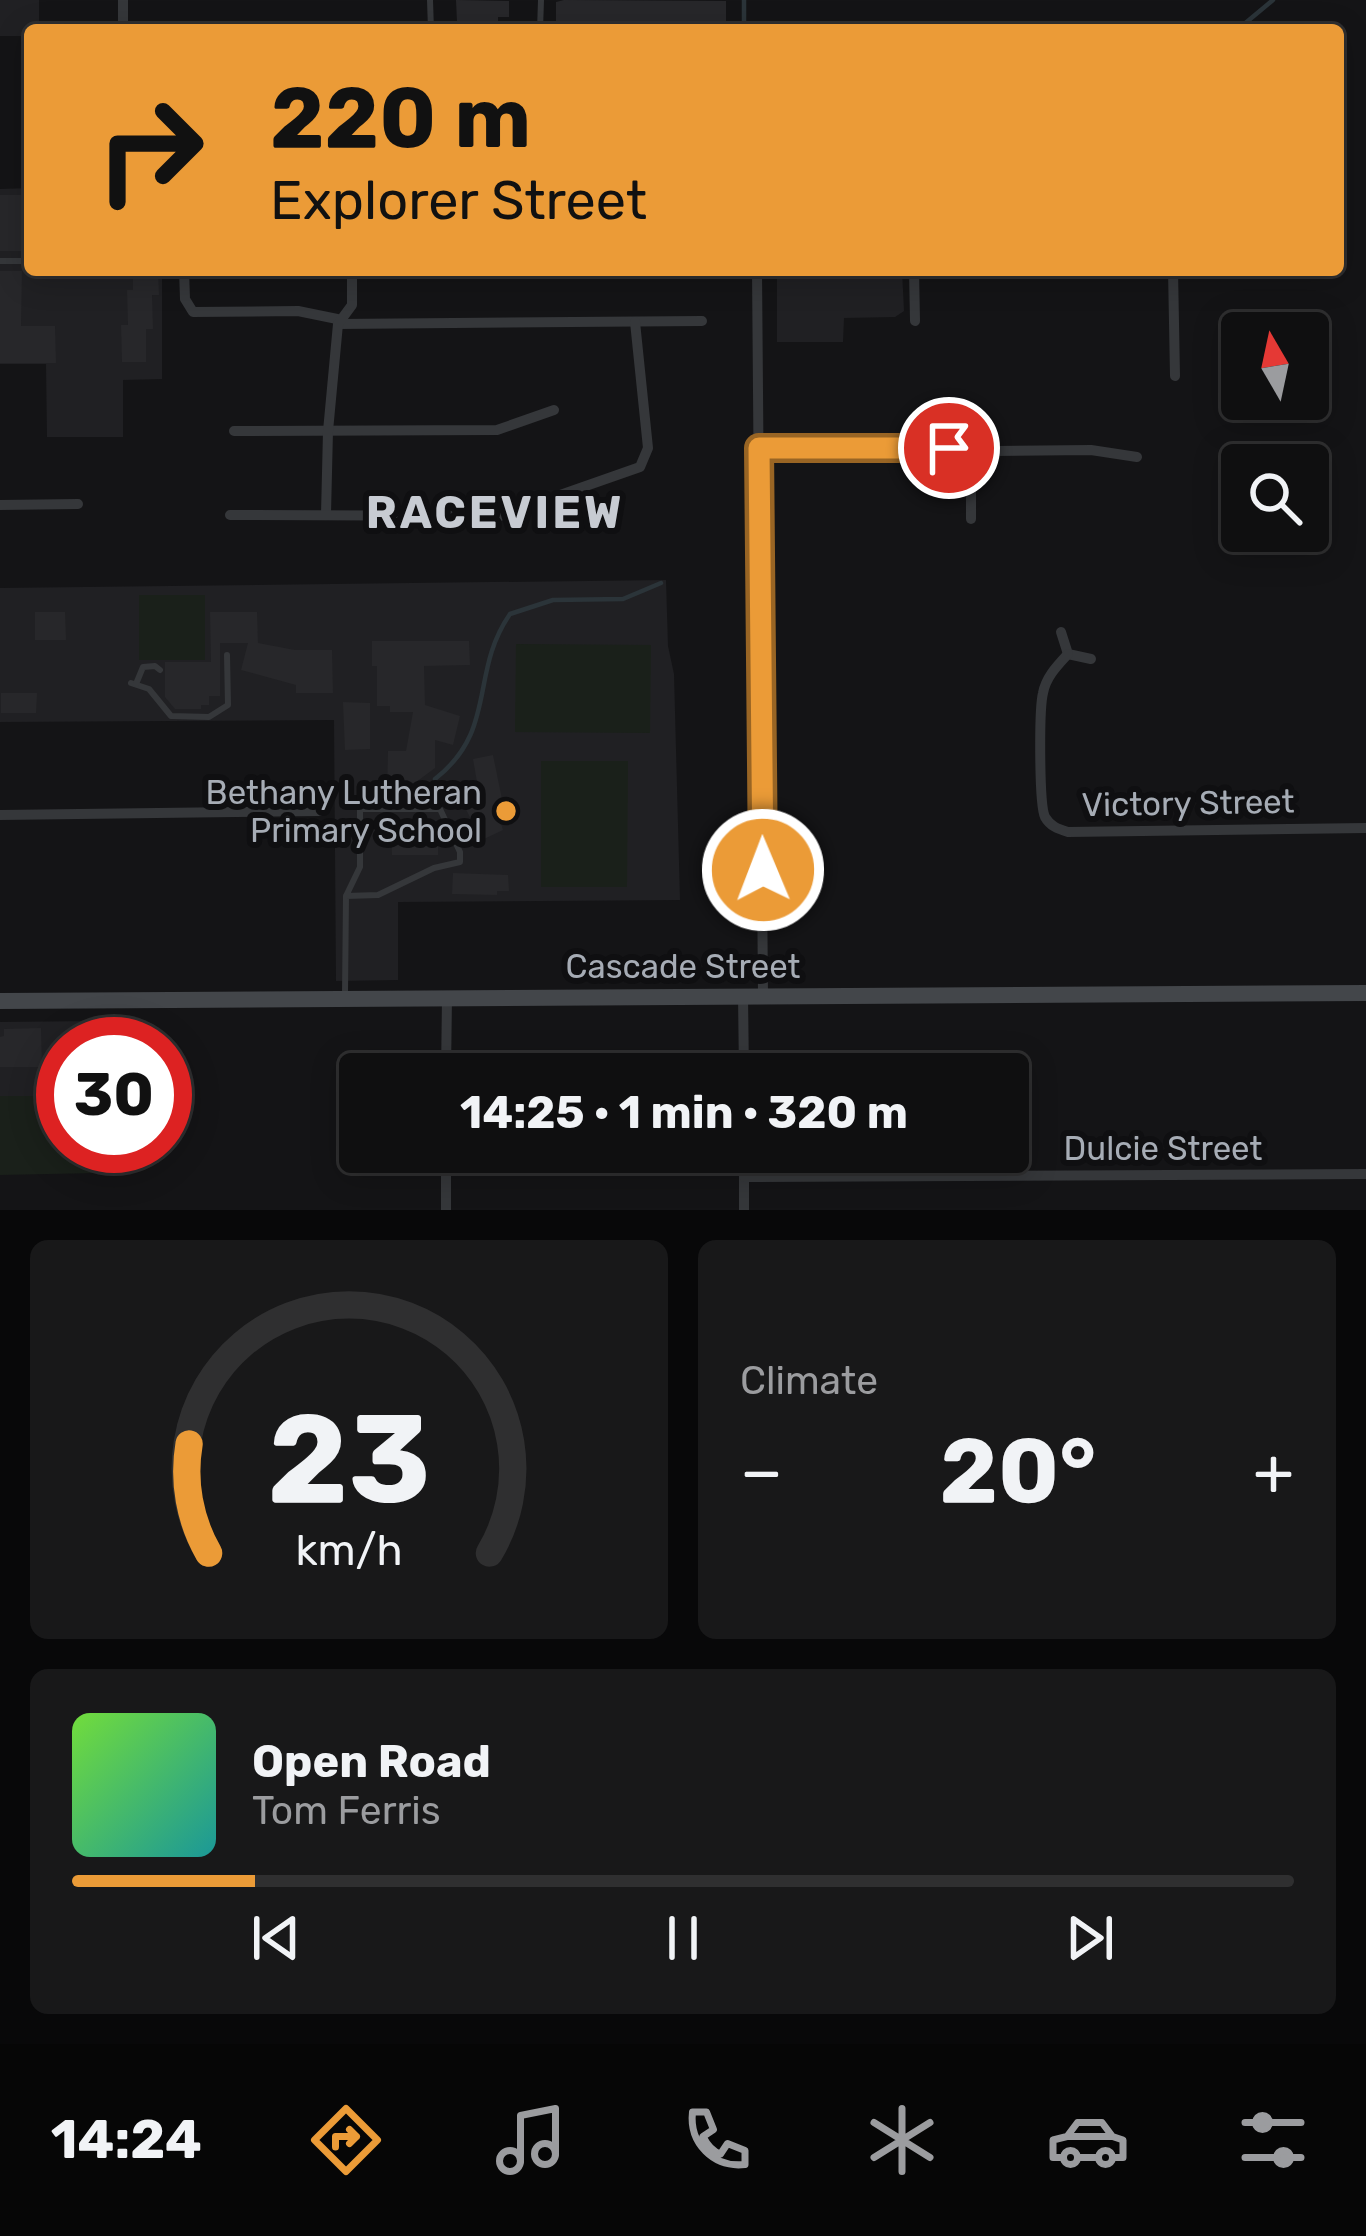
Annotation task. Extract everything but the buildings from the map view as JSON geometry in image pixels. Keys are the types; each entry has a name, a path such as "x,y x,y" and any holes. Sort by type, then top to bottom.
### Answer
{"main road":[{"name":"Cascade Street","path":"0,1001 1366,993"}],"street":[{"path":"184,276 184,298 193,312 298,311 340,322 702,321"},
{"path":"326,514 328,431 340,322 352,305 352,276"},
{"path":"758,276 763,995"},
{"path":"914,276 916,321"},
{"path":"1173,276 1174,376"},
{"path":"230,514 500,516 640,467 648,448 635,322"},
{"path":"234,431 497,430 554,410"},
{"path":"759,448 949,448 971,456 994,451 1091,450 1137,457"},
{"path":"970,519 971,456"},
{"path":"0,505 78,504"},
{"path":"1061,632 1068,654 1091,659"},
{"name":"Victory Street","path":"1068,654 1048,679 1041,701 1042,807 1049,824 1068,832 1366,828"},
{"path":"0,815 321,811"},
{"path":"743,995 744,1053"},
{"path":"446,1053 447,997"},
{"path":"446,1173 446,1210"},
{"path":"744,1173 744,1210"},
{"name":"Dulcie Street","path":"744,1177 1366,1174"}],"lane":[{"path":"149,688 160,675 155,666 143,667 134,684 149,688 171,716 216,715 228,705 227,655"},
{"path":"345,998 346,896 359,867 360,809 440,809 460,862 434,868 378,895 346,896"}],"shaded area":[{"path":"0,0 39,0 39,24 24,24 24,36 0,36"},
{"path":"24,188 24,276 162,276 162,379 123,380 123,437 47,437 46,364 0,364 0,189"},
{"path":"777,276 902,276 904,311 895,317 844,318 843,342 777,342"},
{"name":"Bethany Lutheran Primary School","path":"666,580 668,646 674,674 680,900 398,902 398,980 336,981 334,720 0,722 0,588"},
{"path":"139,595 205,595 205,660 139,660"},
{"path":"516,644 651,645 650,733 515,732"},
{"path":"541,761 628,761 627,887 541,887"},
{"path":"0,1022 36,1022 36,1096 0,1096"},
{"path":"0,1096 36,1096 36,1173 98,1173 0,1175"}],"waterway":[{"path":"744,0 744,24"},
{"path":"1244,24 1273,0"},
{"path":"435,779 468,741 490,658 510,614 553,600 623,599 661,583"}],"place":[{"name":"Bethany Lutheran Primary School","path":"506,811"}],"district":[{"name":"RACEVIEW","path":"495,512"}],"route":[{"path":"763,870 759,448 949,448"}]}
